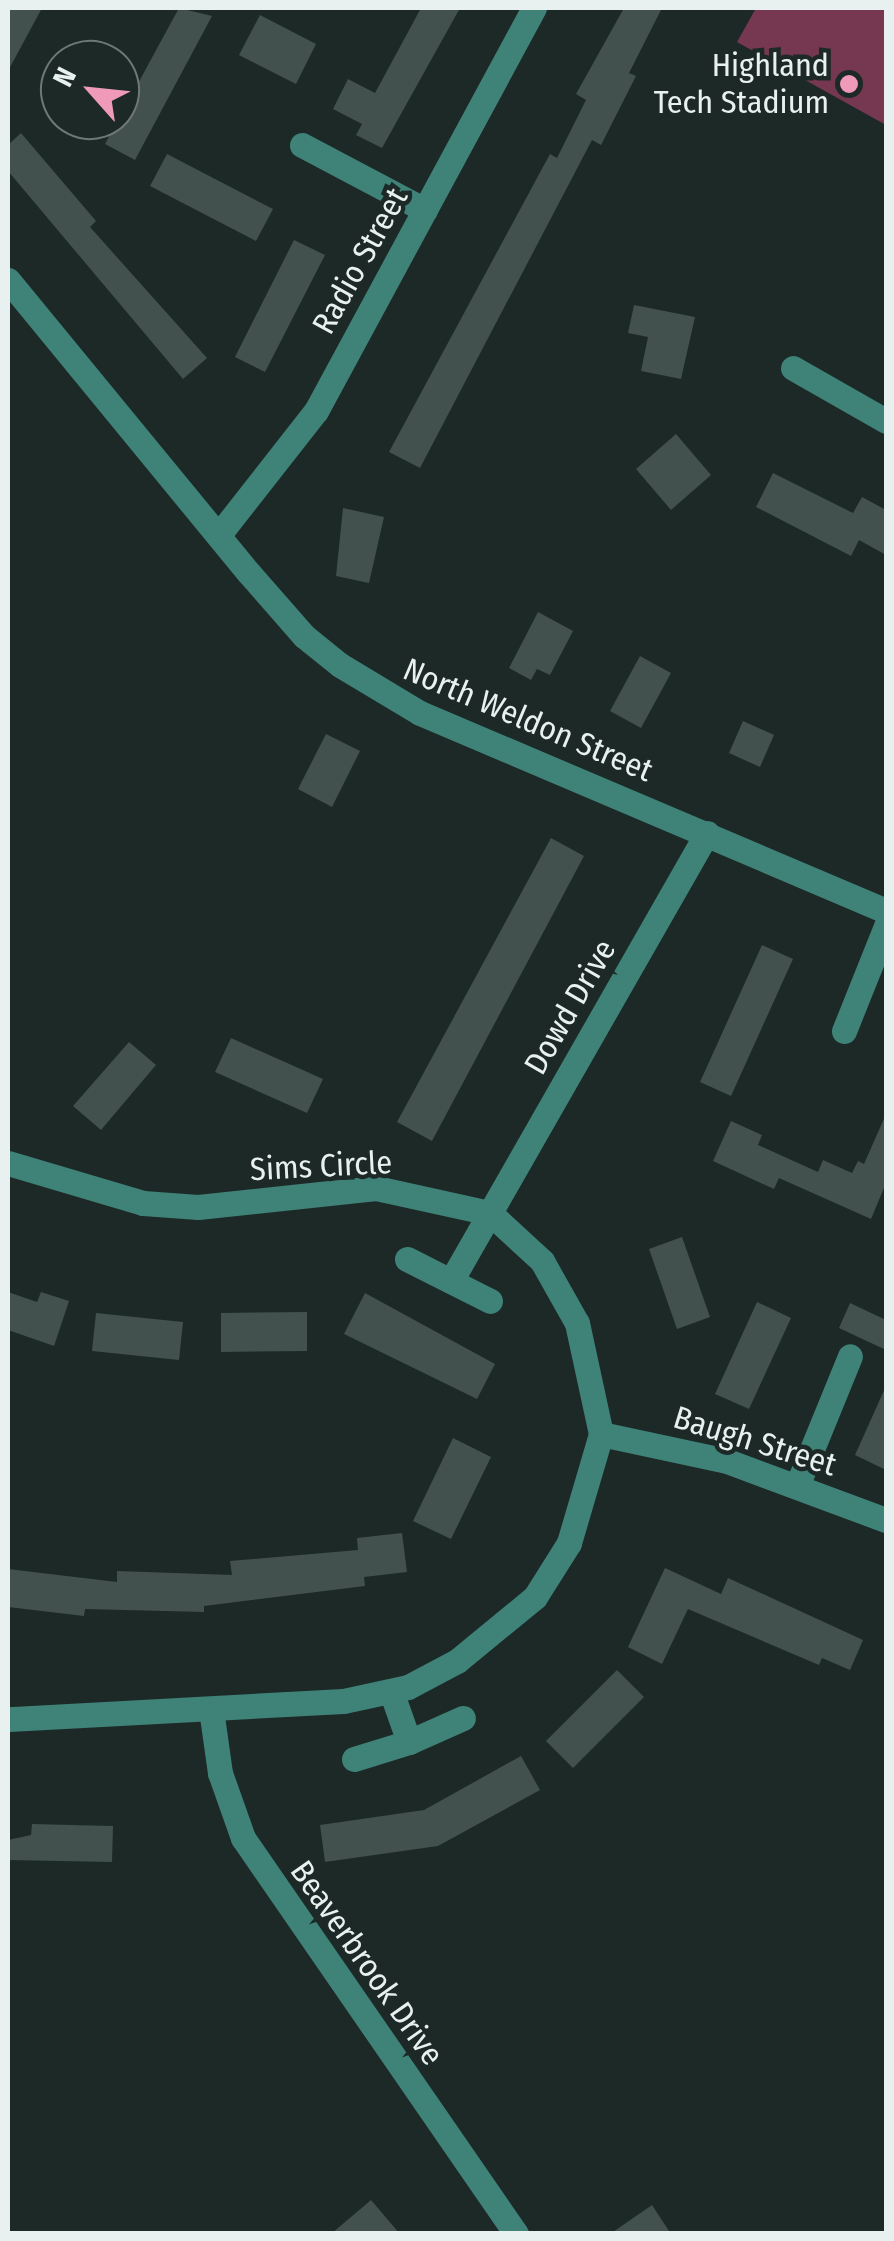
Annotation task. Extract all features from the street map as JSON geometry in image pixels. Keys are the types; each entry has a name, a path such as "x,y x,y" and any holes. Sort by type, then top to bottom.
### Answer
{"street":[{"name":"Radio Street","path":"221,532 316,411 534,8"},
{"path":"302,144 425,210"},
{"name":"North Weldon Street","path":"8,280 304,636 376,690 886,911"},
{"path":"793,368 886,421"},
{"name":"Dowd Drive","path":"451,1281 707,833"},
{"path":"844,1031 886,926"},
{"name":"Sims Circle","path":"8,1163 143,1203 198,1207 376,1188 490,1213"},
{"path":"8,1718 343,1702 390,1691 457,1662 535,1597 569,1543 601,1434 577,1323 542,1261 490,1213"},
{"path":"408,1259 490,1301"},
{"path":"798,1486 850,1356"},
{"name":"Baugh Street","path":"601,1434 727,1461 886,1520"},
{"path":"390,1691 409,1742"},
{"name":"Beaverbrook Drive","path":"211,1709 220,1773 243,1838 516,2234"},
{"path":"354,1759 409,1742 463,1718"}],"shaded area":[{"name":"Highland Tech Stadium","path":"756,8 886,8 886,125 737,42"}],"building":[{"path":"8,8 42,8 8,71"},
{"path":"179,8 212,16 135,160 105,144 107,140 140,140 140,80"},
{"path":"421,8 460,8 382,148 356,135 362,124 333,109 348,79 375,93"},
{"path":"624,8 662,8 629,73 636,76 601,145 592,140 420,468 389,452 550,154 557,158 586,100 576,94"},
{"path":"260,15 316,44 296,84 239,55"},
{"path":"21,133 96,221 90,227 207,358 183,379 8,171 8,145"},
{"path":"167,154 273,209 256,241 150,186"},
{"path":"294,240 325,255 265,372 235,357"},
{"path":"634,305 695,317 681,379 641,371 648,337 628,333"},
{"path":"676,434 711,475 671,510 636,469"},
{"path":"773,473 853,513 862,497 886,510 886,555 859,540 851,556 756,507"},
{"path":"343,508 384,517 369,583 336,576"},
{"path":"538,612 573,631 550,675 537,669 531,680 509,668"},
{"path":"640,656 671,673 641,728 610,711"},
{"path":"743,721 774,735 760,767 729,753"},
{"path":"326,734 360,751 332,807 298,789"},
{"path":"551,838 584,856 432,1141 397,1122"},
{"path":"762,945 793,959 731,1096 700,1082"},
{"path":"231,1038 323,1079 307,1113 215,1072"},
{"path":"129,1042 156,1065 101,1130 73,1106"},
{"path":"886,1114 886,1183 871,1219 779,1178 774,1189 713,1161 731,1121 762,1135 758,1145 818,1172 823,1160 852,1173 858,1161 864,1164"},
{"path":"682,1237 710,1317 677,1329 649,1249"},
{"path":"8,1292 37,1302 41,1292 69,1301 54,1346 8,1330"},
{"path":"365,1293 495,1364 477,1399 344,1334"},
{"path":"757,1302 791,1318 749,1409 715,1394"},
{"path":"850,1303 886,1320 886,1350 839,1328"},
{"path":"307,1312 307,1351 221,1352 221,1313"},
{"path":"96,1313 183,1322 179,1360 92,1351"},
{"path":"886,1386 886,1470 855,1455"},
{"path":"453,1438 491,1457 451,1539 413,1521"},
{"path":"402,1533 407,1572 364,1577 365,1586 204,1606 204,1612 85,1609 84,1616 8,1607 8,1569 117,1582 117,1571 232,1575 230,1561 358,1550 357,1538"},
{"path":"665,1568 721,1594 728,1578 863,1640 850,1670 822,1658 819,1665 688,1609 662,1664 628,1647"},
{"path":"617,1670 644,1697 573,1768 546,1741"},
{"path":"521,1756 540,1790 438,1846 325,1862 320,1825 424,1810"},
{"path":"32,1824 113,1826 112,1862 8,1860 8,1840 31,1835"},
{"path":"371,2200 400,2234 331,2234"},
{"path":"652,2205 671,2234 610,2234"}],"place":[{"name":"Highland Tech Stadium","path":"849,84"}]}
